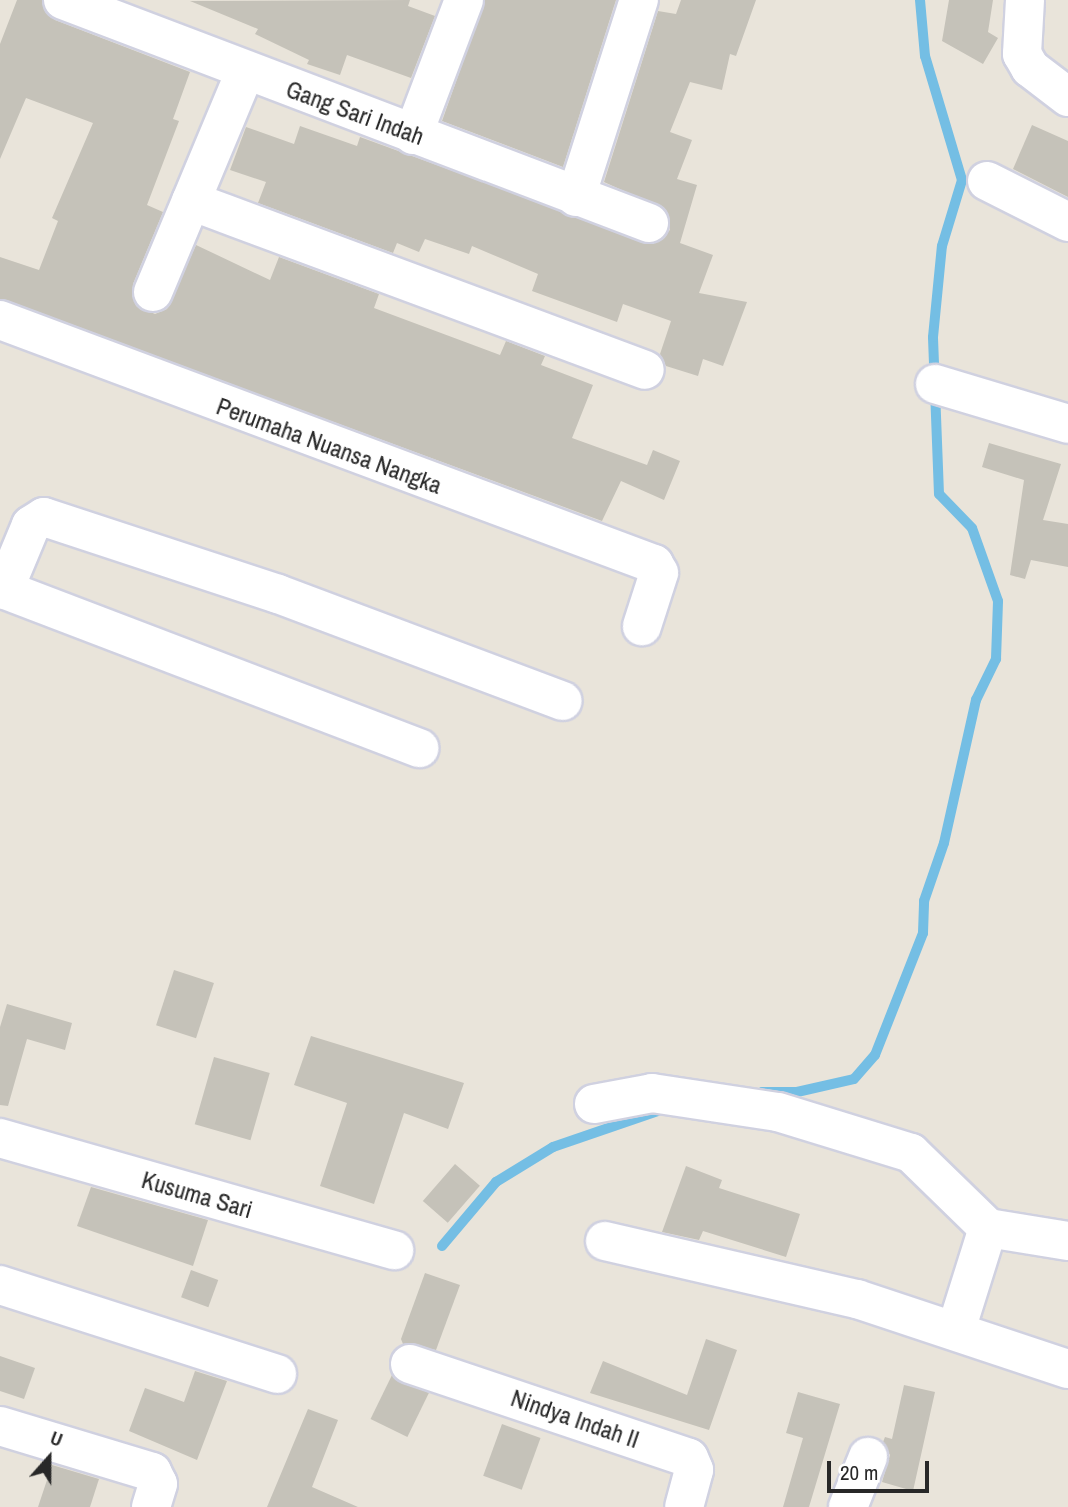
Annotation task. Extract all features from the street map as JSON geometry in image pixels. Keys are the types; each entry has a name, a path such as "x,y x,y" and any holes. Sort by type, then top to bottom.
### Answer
{"street":[{"name":"Gang Sari Indah","path":"63,0 245,72 649,223"},
{"path":"413,135 464,0"},
{"path":"576,197 639,0"},
{"path":"1025,0 1022,54 1046,82 1068,97"},
{"path":"153,292 245,72"},
{"path":"986,181 1068,222"},
{"path":"191,201 645,370"},
{"name":"Perumaha Nuansa Nangka","path":"0,320 659,568 642,626"},
{"path":"935,384 1068,424"},
{"path":"419,748 2,589 31,525 44,517 278,594 563,701"},
{"path":"593,1104 652,1093 691,1095 778,1112 892,1146 927,1167 988,1228 1068,1241"},
{"name":"Kusuma Sari","path":"0,1138 394,1250"},
{"path":"956,1329 988,1228"},
{"path":"605,1241 857,1299 956,1329 1068,1368"},
{"path":"0,1285 277,1374"},
{"name":"Nindya Indah II","path":"410,1364 689,1458 694,1470 684,1507"},
{"path":"0,1426 155,1474 151,1507"},
{"path":"848,1507 868,1457"}],"building":[{"path":"17,0 42,0 55,20 190,72 173,119 179,121 147,205 163,212 133,284 136,306 155,314 167,309 196,245 270,280 279,257 379,294 374,308 500,355 506,341 545,356 541,365 593,385 572,438 647,465 653,450 680,461 664,500 621,481 602,521 0,299 0,257 39,270 58,221 52,218 93,123 26,98 0,159 0,44"},
{"path":"410,0 408,6 435,16 411,78 347,55 340,75 307,64 309,60 255,34 258,29 190,1"},
{"path":"485,0 616,0 563,167 442,121"},
{"path":"681,0 756,0 736,56 730,54 722,90 690,82 670,132 692,140 677,179 697,185 680,243 713,255 699,293 747,302 723,366 703,359 698,376 666,366 660,354 671,321 623,304 617,322 532,291 538,274 472,246 469,254 425,239 419,252 397,243 393,253 258,203 266,182 230,170 246,127 294,144 300,126 357,146 360,137 653,244 670,230 666,210 604,182 658,11 676,14"},
{"path":"949,0 993,0 988,32 998,38 983,64 942,41"},
{"path":"1032,125 1068,141 1068,197 1013,169"},
{"path":"989,443 1061,464 1043,520 1068,524 1068,567 1031,560 1025,579 1010,575 1024,480 982,467"},
{"path":"174,970 214,983 196,1038 156,1025"},
{"path":"7,1004 72,1023 65,1050 27,1039 8,1106 0,1105 0,1027"},
{"path":"311,1036 464,1083 448,1129 404,1113 374,1204 320,1186 347,1103 294,1085"},
{"path":"214,1057 270,1073 250,1140 195,1124"},
{"path":"455,1164 480,1186 448,1223 423,1201"},
{"path":"686,1166 722,1180 719,1188 800,1214 786,1257 703,1231 699,1240 662,1232"},
{"path":"91,1187 208,1220 193,1266 77,1226"},
{"path":"191,1270 218,1280 208,1307 181,1297"},
{"path":"425,1273 460,1285 436,1350 403,1344 401,1339"},
{"path":"706,1339 737,1350 709,1430 590,1393 603,1361 687,1395"},
{"path":"0,1356 35,1368 24,1399 0,1391"},
{"path":"195,1371 227,1381 197,1460 129,1431 145,1388 184,1402"},
{"path":"392,1375 429,1393 407,1437 371,1419"},
{"path":"904,1385 935,1392 913,1491 882,1482 890,1455 883,1442 885,1437 892,1439"},
{"path":"798,1392 840,1404 809,1507 783,1507 803,1438 786,1433"},
{"path":"308,1409 338,1420 312,1487 358,1507 267,1507"},
{"path":"502,1424 541,1438 522,1490 483,1476"},
{"path":"52,1465 99,1479 90,1507 38,1507"}],"waterway":[{"path":"762,1092 797,1092 854,1079 875,1055 923,933 924,901 944,843 976,700 996,659 998,601 972,528 939,494 933,337 942,246 962,180 925,56 920,0"},
{"path":"442,1246 496,1182 553,1147 664,1109"}]}
